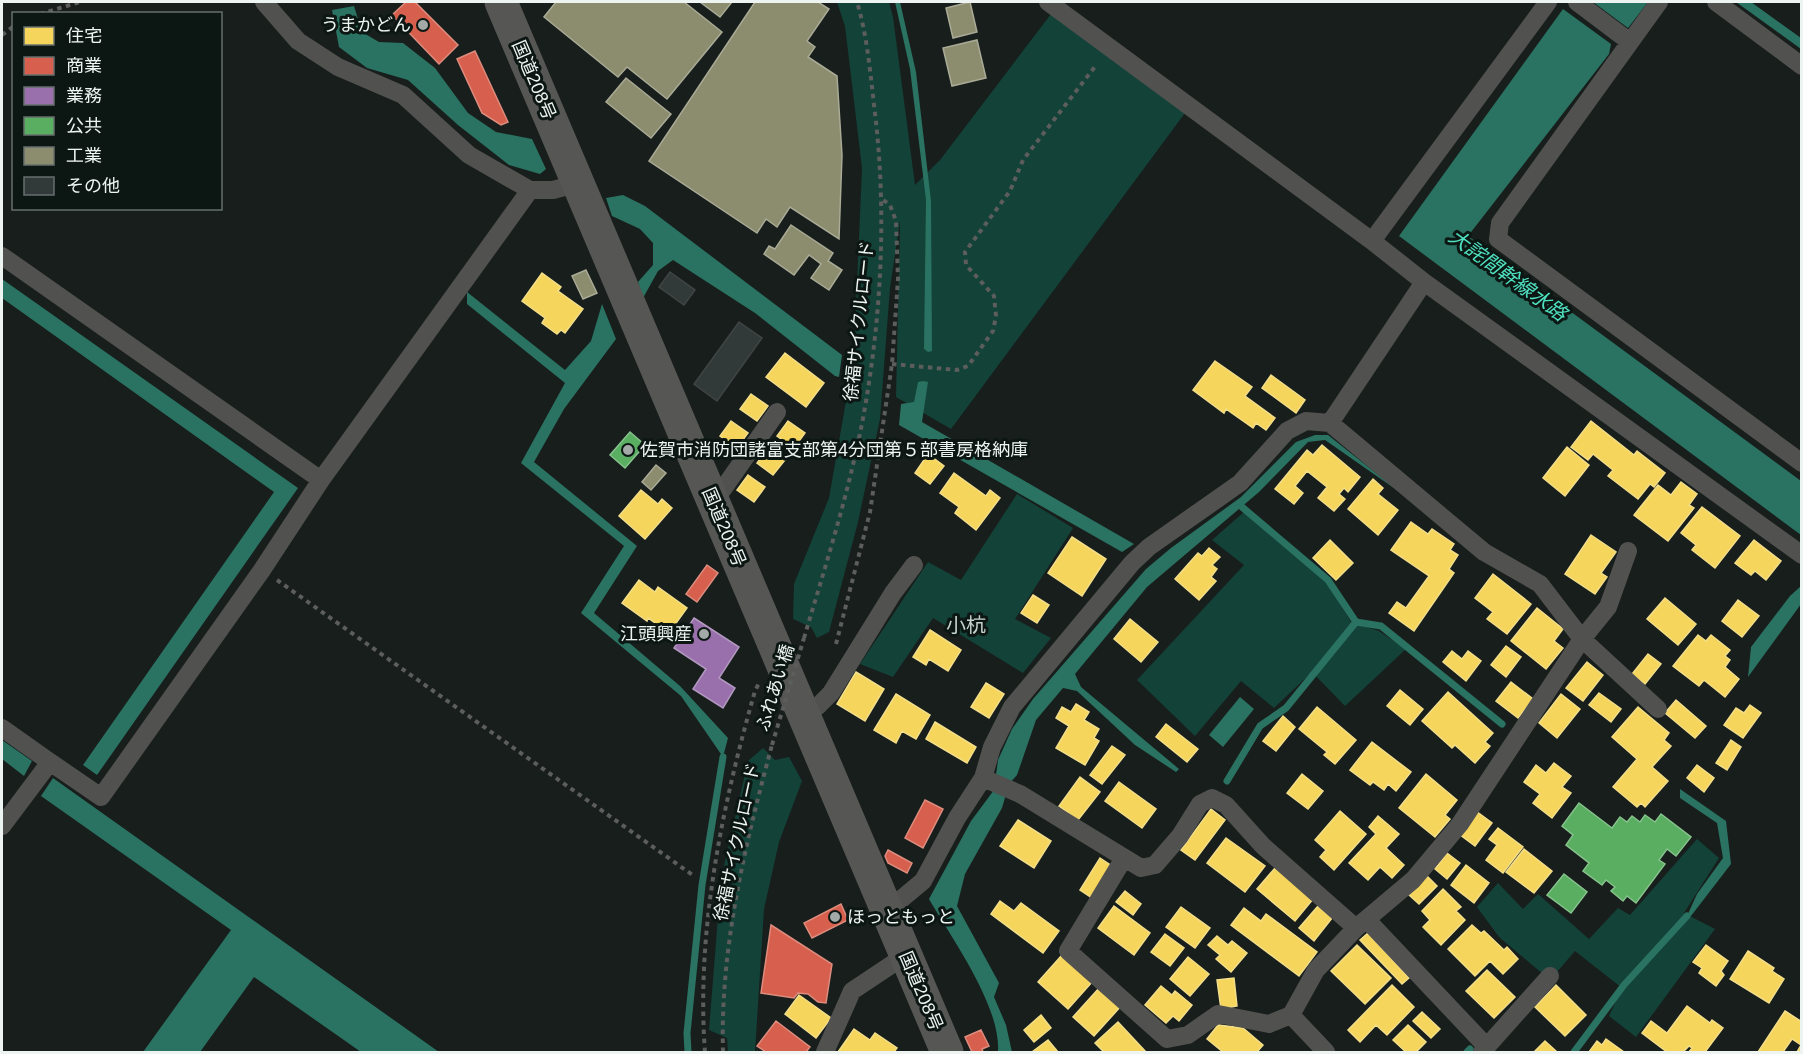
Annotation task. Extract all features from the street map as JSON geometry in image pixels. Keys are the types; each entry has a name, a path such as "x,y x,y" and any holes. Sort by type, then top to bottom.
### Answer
{"highway":[{"name":"国道208号","path":"501,2 947,1053"}],"street":[{"path":"264,2 298,41 338,67 403,95 469,154 530,190 553,190 579,183"},
{"path":"1048,2 1372,241 1424,282 1802,555"},
{"path":"1372,241 1548,2"},
{"path":"1659,2 1500,223 1498,239 1802,463"},
{"path":"1716,2 1802,66"},
{"path":"1583,6 1630,42"},
{"path":"2,728 101,797 262,570 321,480 530,190"},
{"path":"2,256 321,480"},
{"path":"1329,423 1424,282"},
{"path":"711,495 723,489 777,412"},
{"path":"887,911 923,881 957,818 983,778 992,747 1012,707 1132,563 1149,547 1240,483 1287,431 1306,422 1329,423 1484,552 1540,584 1582,639 1658,709"},
{"path":"1124,858 1068,951 1167,1039 1188,1035 1218,1014 1269,1024 1292,1015 1316,969 1413,880 1460,824 1582,639 1608,607 1628,550"},
{"path":"802,713 819,706 831,693 893,593 914,565"},
{"path":"2,826 50,762"},
{"path":"983,778 1020,794 1141,868 1155,866 1180,836 1200,804 1212,798 1226,805 1263,846 1362,925 1484,1050 1550,976"},
{"path":"825,1053 852,991 906,956"},
{"path":"1292,1015 1326,1053"}],"path":[{"path":"47,12 80,2"},
{"name":"徐福サイクルロード","path":"804,638 845,494 864,413 873,353 882,248 879,143 871,76 857,2"},
{"path":"892,364 957,370 968,366 993,331 996,316 994,296 966,265 965,252 1010,191 1023,160 1110,47"},
{"path":"836,645 870,512 892,364 898,279 896,221 890,205 882,200"},
{"path":"262,570 694,876"},
{"name":"ふれあい橋","path":"772,745 804,638"},
{"path":"705,1053 704,967 715,868 736,758 755,691 762,678"},
{"name":"徐福サイクルロード","path":"723,1053 726,972 732,918 739,878 772,745"}],"shaded area":[{"path":"837,2 889,2 893,17 915,185 940,160 1051,14 1185,113 951,429 896,397 900,221 890,288 880,419 858,522 829,632 817,638 811,627 793,619 794,584 829,498 854,356 862,168 845,26"},
{"path":"1017,494 1073,528 1015,619 1051,638 1023,673 933,618 893,677 860,664 928,562 961,580"},
{"path":"1244,512 1327,583 1351,622 1379,631 1406,649 1345,706 1312,672 1274,708 1241,681 1195,736 1137,680 1244,565 1212,540"},
{"path":"763,748 775,760 789,757 802,781 779,842 764,909 755,1052 728,1052 727,1038 709,1030 721,879 748,761"},
{"path":"1697,839 1719,858 1684,913 1715,929 1636,1037 1609,1016 1622,988 1575,951 1550,980 1499,937 1477,907 1498,883 1523,909 1538,894 1589,939 1618,908 1630,915"}],"water":[{"path":"895,2 900,2 916,72 931,201 932,351 928,352 924,349 926,200 910,69"},
{"path":"1593,2 1648,2 1628,28"},
{"path":"1736,2 1751,2 1801,38 1801,49"},
{"path":"354,6 362,32 379,42 403,43 435,68 468,113 496,132 532,139 546,169 540,174 509,165 458,125 408,80 367,68 339,47 332,10"},
{"name":"大詫間幹線水路","path":"1563,9 1611,44 1609,54 1468,236 1801,481 1801,535 1399,236"},
{"path":"623,195 645,206 842,355 839,377 755,313 673,260 658,271 643,298 638,282 653,265 653,243 640,229 612,216 606,198"},
{"path":"2,279 298,488 97,775 83,765 274,492 2,298"},
{"path":"467,292 565,370 591,341 602,304 616,339 564,409 534,462 637,546 594,613 680,686 728,738 723,757 681,696 581,613 624,546 521,463 565,383 467,304"},
{"path":"918,382 928,382 922,422 1134,544 1122,552 899,425 901,404 914,402"},
{"path":"1315,435 1328,435 1401,493 1325,440 1308,442 1259,492 1147,587 1075,674 1081,687 1179,769 1176,772 1135,745 1077,691 1063,688 1036,720 1017,775 1009,784 1002,808 965,874 957,906 999,983 994,997 1006,1025 1012,1052 998,1052 997,1034 984,994 929,899 971,821 994,790 998,760 1012,729 1033,699 1146,569 1241,497 1296,442"},
{"path":"1801,586 1801,604 1748,677 1751,647 1790,596"},
{"path":"1240,697 1254,709 1223,747 1209,735"},
{"path":"2,740 32,761 24,776 2,759"},
{"path":"53,778 439,1052 361,1052 254,977 200,1052 143,1052 231,930 41,796"},
{"path":"1680,789 1726,821 1731,864 1691,916 1687,916 1697,894 1723,858 1717,823 1680,798"}],"building: 住宅":[{"path":"542,273 561,287 558,291 583,309 565,333 561,330 557,334 542,323 545,318 522,301"},
{"path":"785,353 824,383 806,407 766,377"},
{"path":"1215,361 1252,387 1245,396 1275,418 1266,430 1256,423 1253,428 1226,409 1224,413 1193,390"},
{"path":"1271,375 1305,400 1296,413 1262,388"},
{"path":"751,394 768,406 757,421 740,409"},
{"path":"731,421 748,433 737,448 720,436"},
{"path":"788,421 805,433 794,448 777,436"},
{"path":"1591,421 1634,455 1637,451 1665,473 1654,487 1650,484 1638,499 1608,476 1613,470 1593,454 1588,460 1571,447"},
{"path":"1322,445 1360,477 1348,492 1344,488 1339,494 1345,499 1334,511 1318,498 1327,487 1307,471 1295,486 1303,493 1294,504 1275,489 1307,450 1313,455"},
{"path":"1567,447 1589,465 1565,496 1543,478"},
{"path":"768,448 785,460 773,475 757,463"},
{"path":"928,454 944,466 930,484 915,473"},
{"path":"954,473 986,496 990,490 1000,498 976,530 955,513 959,507 940,493"},
{"path":"748,475 765,487 754,502 737,490"},
{"path":"1373,479 1383,488 1378,494 1398,510 1378,535 1348,509"},
{"path":"1681,482 1697,494 1689,505 1694,508 1668,541 1634,515 1658,485 1671,495"},
{"path":"641,490 658,504 662,499 672,508 645,539 619,516"},
{"path":"1702,507 1740,536 1715,568 1692,550 1696,545 1681,533"},
{"path":"1411,522 1428,534 1432,529 1454,544 1450,550 1458,555 1449,569 1454,573 1414,631 1389,613 1397,602 1406,608 1429,576 1391,550"},
{"path":"1591,535 1616,552 1601,573 1607,577 1595,594 1565,574"},
{"path":"1072,537 1106,559 1082,596 1048,573"},
{"path":"1330,540 1353,563 1336,580 1313,558"},
{"path":"1754,540 1781,561 1766,580 1755,571 1751,575 1735,563"},
{"path":"1209,548 1220,557 1212,565 1217,569 1211,577 1216,581 1199,600 1175,579 1198,553 1202,556"},
{"path":"1493,574 1531,604 1507,634 1487,619 1493,612 1475,598"},
{"path":"639,580 655,592 658,587 687,608 669,633 622,603"},
{"path":"1033,595 1049,605 1037,623 1021,613"},
{"path":"1665,598 1696,624 1678,645 1647,619"},
{"path":"1738,600 1759,616 1742,637 1722,621"},
{"path":"1537,608 1563,629 1554,641 1563,648 1546,669 1511,641"},
{"path":"1130,619 1158,642 1141,662 1114,639"},
{"path":"930,630 961,650 948,671 929,659 926,665 913,657"},
{"path":"1698,635 1706,641 1711,635 1730,650 1725,656 1730,660 1725,667 1739,679 1725,697 1704,680 1699,686 1673,666"},
{"path":"1506,646 1521,657 1506,677 1491,665"},
{"path":"1452,651 1462,659 1468,651 1481,661 1466,681 1443,662"},
{"path":"1648,654 1661,664 1645,684 1632,674"},
{"path":"1587,662 1603,675 1583,701 1566,688"},
{"path":"856,672 884,689 865,721 837,704"},
{"path":"1511,682 1533,699 1518,718 1496,701"},
{"path":"986,683 1004,694 989,718 971,707"},
{"path":"1400,690 1423,709 1410,725 1387,706"},
{"path":"1448,692 1493,733 1485,742 1490,746 1475,763 1455,745 1452,748 1422,721"},
{"path":"1599,693 1621,709 1611,722 1589,705"},
{"path":"896,694 930,715 916,739 902,731 896,743 874,730"},
{"path":"1561,694 1580,709 1557,738 1539,723"},
{"path":"1676,700 1706,726 1695,738 1665,713"},
{"path":"1076,704 1089,712 1084,720 1099,729 1094,738 1099,741 1085,765 1056,748 1069,726 1056,718 1062,707 1071,712"},
{"path":"1750,705 1761,713 1743,738 1724,725 1736,708 1744,713"},
{"path":"1317,707 1356,740 1335,764 1324,755 1327,752 1299,729"},
{"path":"1638,707 1669,733 1664,740 1671,746 1652,767 1668,781 1645,807 1641,803 1637,807 1613,787 1637,759 1612,737"},
{"path":"1283,716 1295,727 1276,751 1263,741"},
{"path":"935,722 976,747 967,763 926,739"},
{"path":"1166,724 1198,749 1187,762 1156,737"},
{"path":"1731,740 1741,747 1727,770 1716,763"},
{"path":"1372,742 1411,772 1396,791 1388,784 1384,790 1373,782 1370,785 1350,770"},
{"path":"1112,746 1125,755 1102,784 1090,775"},
{"path":"1554,763 1571,776 1562,787 1571,793 1552,818 1533,803 1540,794 1524,782 1536,765 1546,773"},
{"path":"1697,765 1714,778 1704,792 1687,778"},
{"path":"1302,774 1323,791 1308,809 1287,793"},
{"path":"1426,774 1457,800 1445,815 1450,819 1435,837 1399,808"},
{"path":"1080,777 1100,792 1078,820 1059,806"},
{"path":"1119,782 1156,809 1142,828 1105,801"},
{"path":"1211,809 1225,820 1195,860 1181,850"},
{"path":"1340,811 1366,834 1334,870 1320,857 1326,850 1315,840"},
{"path":"1476,811 1492,823 1475,846 1459,834"},
{"path":"1378,816 1399,834 1386,848 1404,865 1392,878 1380,867 1368,880 1349,863 1376,834 1369,827"},
{"path":"1018,820 1051,841 1034,868 1000,846"},
{"path":"1498,828 1523,847 1503,873 1486,860 1497,845 1489,839"},
{"path":"1226,838 1265,866 1245,892 1207,863"},
{"path":"1524,849 1552,871 1534,893 1506,872"},
{"path":"1447,853 1460,863 1447,879 1435,869"},
{"path":"1100,858 1115,868 1095,900 1080,890"},
{"path":"1466,865 1489,883 1474,903 1451,885"},
{"path":"1275,868 1313,899 1295,921 1257,889"},
{"path":"1427,876 1437,886 1419,904 1409,895"},
{"path":"1443,889 1461,907 1456,911 1465,920 1441,945 1423,927 1430,920 1422,911"},
{"path":"1125,891 1141,904 1133,915 1116,902"},
{"path":"1000,901 1014,911 1021,903 1059,931 1043,953 991,914"},
{"path":"1114,906 1150,933 1134,955 1098,928"},
{"path":"1318,906 1332,918 1314,941 1299,928"},
{"path":"1181,907 1210,928 1195,948 1166,927"},
{"path":"1244,908 1261,921 1266,914 1317,952 1299,976 1231,925"},
{"path":"1472,925 1481,933 1484,931 1504,950 1507,947 1518,959 1503,974 1490,961 1475,976 1448,949"},
{"path":"1368,933 1409,978 1402,984 1360,940"},
{"path":"1165,934 1184,948 1170,966 1151,952"},
{"path":"1217,936 1228,945 1232,941 1247,953 1231,972 1216,959 1220,955 1208,945"},
{"path":"1357,945 1391,978 1365,1004 1331,971"},
{"path":"1706,945 1728,961 1721,971 1724,975 1716,986 1699,973 1702,968 1693,962"},
{"path":"1748,951 1774,968 1772,971 1784,979 1769,1003 1730,979"},
{"path":"1062,955 1092,982 1068,1009 1038,982"},
{"path":"1188,957 1209,974 1190,996 1170,979"},
{"path":"1487,970 1515,997 1494,1018 1466,991"},
{"path":"1234,978 1237,1006 1221,1009 1217,980"},
{"path":"1392,985 1414,1007 1387,1035 1376,1025 1360,1042 1348,1030"},
{"path":"1556,985 1586,1015 1565,1036 1535,1007"},
{"path":"1161,986 1172,995 1175,991 1192,1005 1179,1021 1173,1016 1166,1023 1145,1005"},
{"path":"1100,987 1121,1006 1094,1036 1073,1017"},
{"path":"799,995 831,1018 816,1038 785,1014"},
{"path":"1687,1006 1710,1023 1712,1020 1723,1028 1705,1052 1689,1052 1692,1048 1689,1046 1683,1052 1667,1052 1642,1033 1651,1021 1667,1033"},
{"path":"1785,1011 1802,1022 1802,1052 1797,1052 1801,1045 1792,1039 1783,1052 1758,1052"},
{"path":"1422,1012 1440,1029 1431,1038 1413,1021"},
{"path":"1041,1015 1051,1028 1034,1042 1024,1030"},
{"path":"1118,1022 1146,1052 1104,1052 1095,1043"},
{"path":"1218,1025 1243,1028 1263,1045 1257,1052 1223,1052 1207,1039"},
{"path":"1408,1025 1426,1042 1416,1052 1406,1052 1393,1040"},
{"path":"854,1029 870,1040 875,1033 897,1048 894,1052 838,1052"},
{"path":"1606,1039 1624,1052 1589,1052 1597,1041 1602,1045"},
{"path":"1048,1040 1058,1052 1032,1052"},
{"path":"1545,1041 1557,1052 1534,1052"}],"building: 商業":[{"path":"406,2 415,2 458,45 439,64 392,15"},
{"path":"475,51 508,122 501,125 482,113 457,59"},
{"path":"707,565 718,573 697,602 686,594"},
{"path":"925,800 943,809 923,848 905,838"},
{"path":"888,850 912,863 907,873 888,863 885,856"},
{"path":"841,904 848,920 812,938 804,923"},
{"path":"771,925 832,964 826,1003 818,1002 808,994 798,993 794,998 761,993"},
{"path":"776,1021 810,1047 806,1052 766,1052 757,1046"},
{"path":"981,1030 989,1046 982,1049 983,1052 972,1052 965,1037"}],"building: 業務":[{"path":"694,618 739,647 719,678 735,688 723,708 693,689 706,669 674,648"}],"building: 公共":[{"name":"佐賀市消防団諸富支部第4分団第５部書房格納庫","path":"630,432 645,445 625,468 610,455"},
{"path":"1579,803 1612,828 1620,817 1627,822 1632,816 1640,822 1645,815 1655,822 1661,814 1691,837 1676,856 1667,849 1659,860 1665,864 1636,903 1627,896 1623,901 1611,891 1615,887 1606,880 1602,885 1583,871 1589,863 1566,845 1573,835 1562,826"},
{"path":"1564,874 1587,892 1571,913 1547,895"}],"building: 工業":[{"path":"556,2 684,2 722,32 667,99 627,67 618,77 544,17"},
{"path":"700,2 732,2 720,17"},
{"path":"755,2 818,2 829,9 807,41 815,47 808,57 837,76 842,155 839,239 790,207 777,227 766,219 757,233 649,161"},
{"path":"970,2 977,32 953,38 946,8"},
{"path":"977,40 986,78 952,86 943,48"},
{"path":"626,78 671,114 651,138 606,102"},
{"path":"791,225 833,253 828,261 842,270 829,290 811,278 821,264 809,255 794,275 764,254 769,246 775,249"},
{"path":"586,270 597,293 583,299 572,276"},
{"path":"656,465 666,473 651,490 642,482"}],"building: その他":[{"path":"670,272 695,290 684,305 659,287"},
{"path":"739,322 762,338 717,401 694,384"}],"waterway":[{"path":"1242,507 1328,580 1356,622 1381,626 1502,724"},
{"path":"1227,781 1260,726 1286,708 1356,622"},
{"path":"688,1052 687,1033 702,885 723,757"},
{"path":"1574,1052 1624,985 1687,916"},
{"path":"1467,1052 1470,1049"}],"place":[{"name":"うまかどん","path":"423,25"},
{"name":"佐賀市消防団諸富支部第4分団第５部書房格納庫","path":"628,450"},
{"name":"江頭興産","path":"704,634"},
{"name":"ほっともっと","path":"835,917"}],"district":[{"name":"小杭","path":"966,625"}]}
